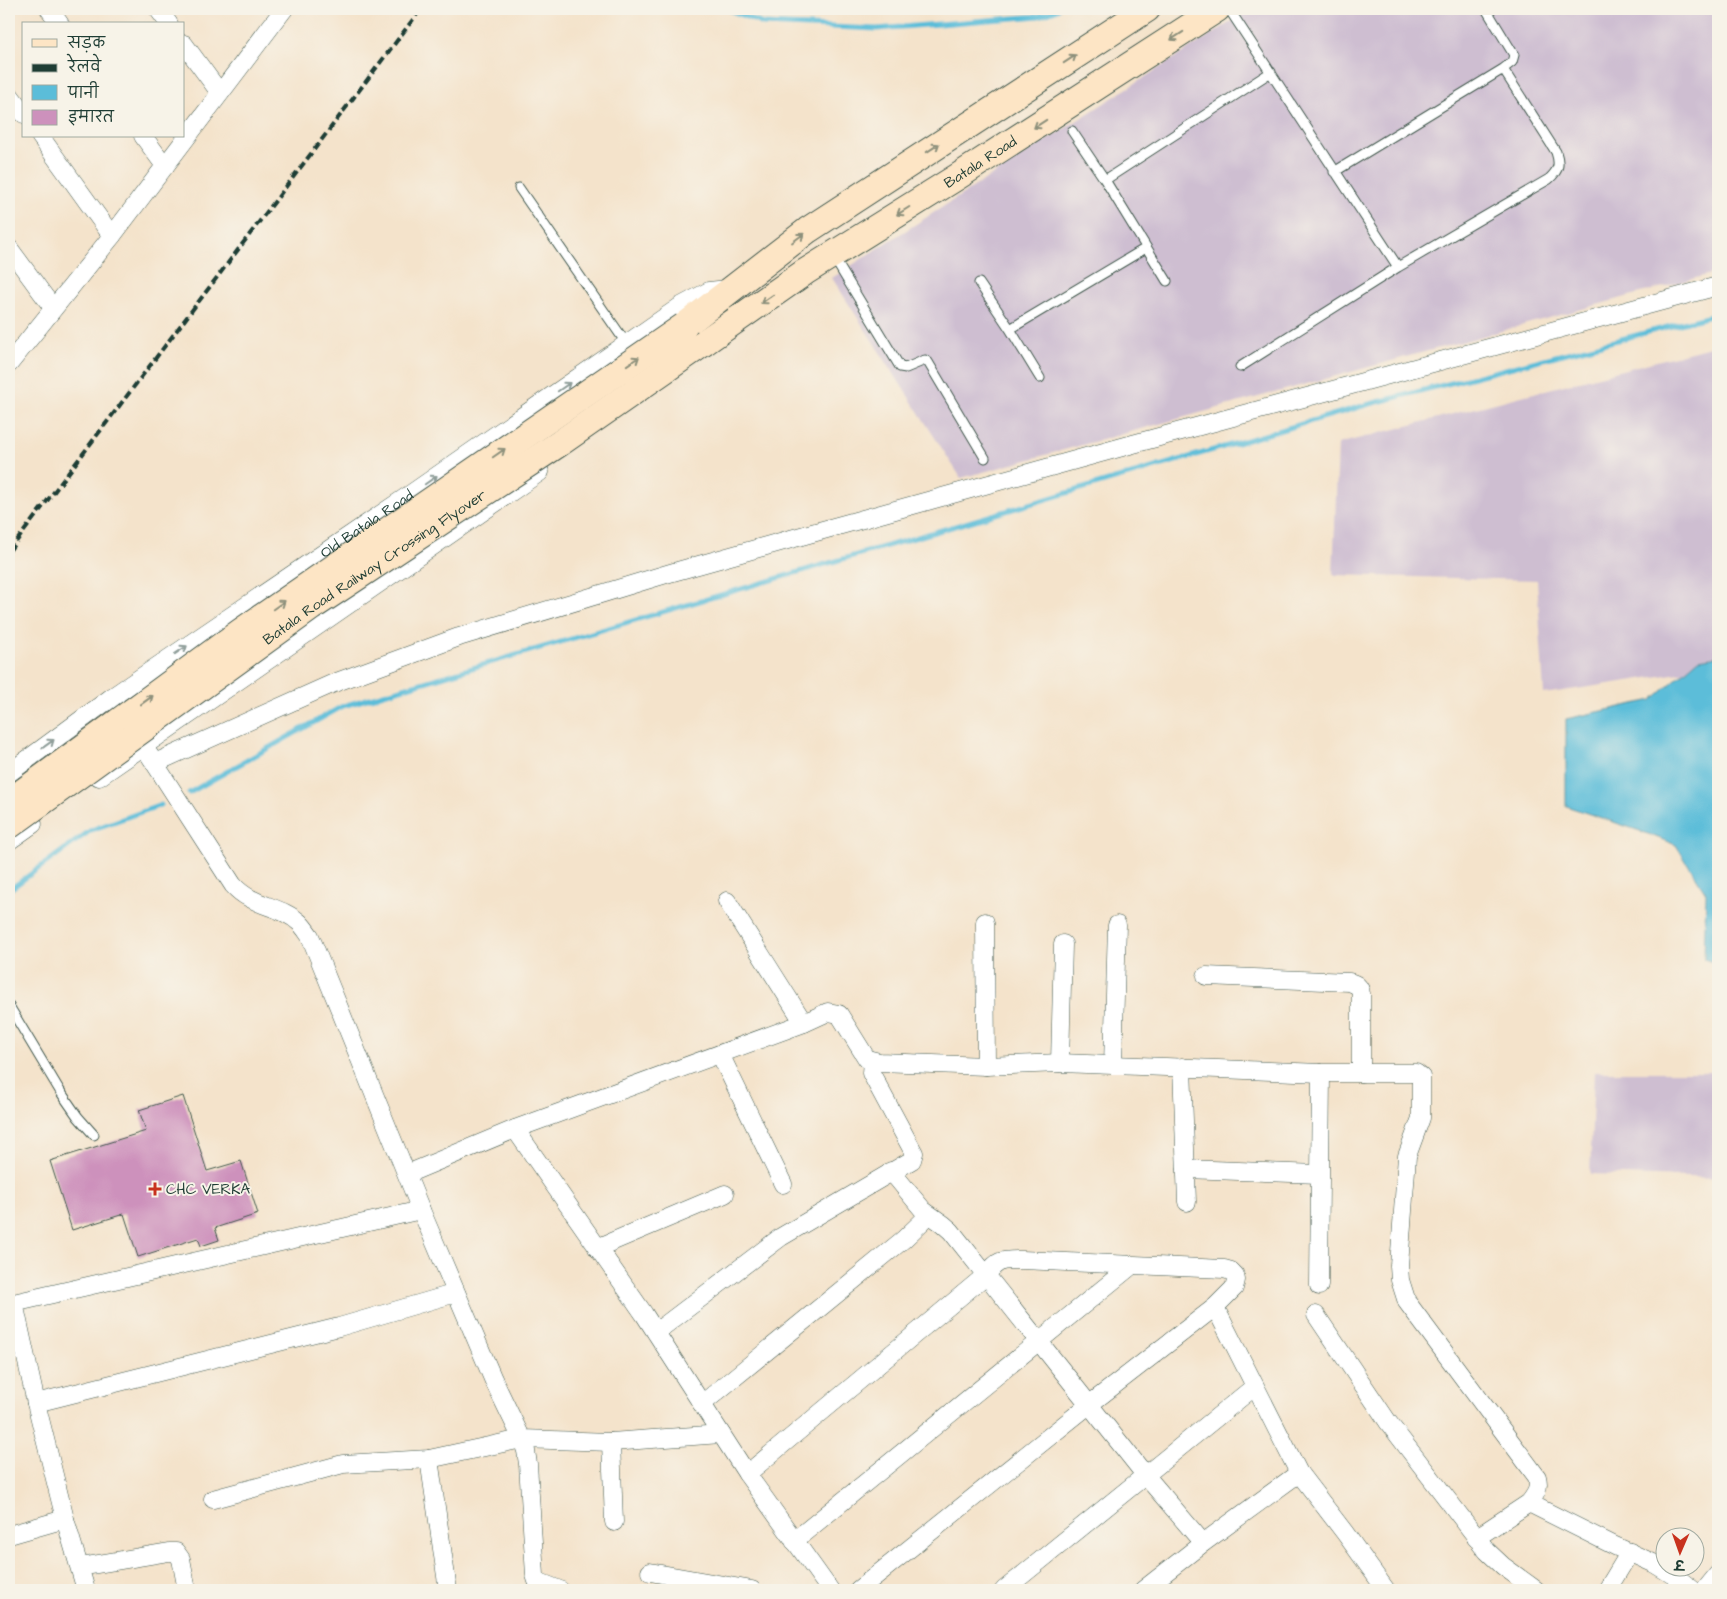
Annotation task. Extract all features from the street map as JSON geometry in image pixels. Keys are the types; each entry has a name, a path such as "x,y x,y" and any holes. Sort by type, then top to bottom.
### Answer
{"main road":[{"path":"732,289 816,225 1148,9"},
{"name":"Batala Road","path":"743,316 832,255 958,178 1217,9"},
{"name":"Batala Road Railway Crossing Flyover","path":"9,802 240,632 684,326 732,289"},
{"name":"Batala Road Railway Crossing Flyover","path":"9,826 312,607 560,444 743,316"}],"street":[{"path":"49,9 59,22"},
{"path":"158,9 168,22"},
{"path":"9,364 112,236 165,166 220,93 274,13"},
{"path":"185,45 220,93"},
{"path":"9,94 22,111"},
{"path":"41,138 112,236"},
{"path":"144,138 165,166"},
{"path":"9,248 53,308"},
{"path":"155,763 318,689 459,637 670,573 814,532 1142,441 1718,286"},
{"name":"Old Batala Road","path":"9,773 112,696 412,493 681,306 709,291 732,289"},
{"path":"9,841 144,745 537,473 711,349 743,326 743,316"},
{"path":"112,696 240,894 252,901 294,918 302,924 310,936 420,1210 493,1379 522,1439 528,1464 535,1575 537,1581 560,1590"},
{"path":"727,901 804,1024"},
{"path":"985,922 986,1066"},
{"path":"1113,1065 1117,925"},
{"path":"1060,1063 1063,944"},
{"path":"1206,976 1348,982 1358,986 1361,989 1361,1073"},
{"path":"406,1174 515,1130 804,1024 828,1012 839,1014 864,1054 872,1061 986,1066 1060,1063 1321,1074 1416,1073 1421,1077 1421,1118 1407,1156 1400,1266 1403,1292 1407,1302 1537,1477 1539,1484 1538,1490 1529,1503 1476,1538"},
{"path":"720,1054 783,1184"},
{"path":"656,1332 781,1237 912,1160 914,1154 871,1073 872,1061"},
{"path":"1182,1067 1187,1202"},
{"path":"1319,1286 1321,1074"},
{"path":"515,1130 656,1332 747,1474 830,1590"},
{"path":"1186,1169 1319,1174"},
{"path":"891,1171 915,1202 951,1231 1146,1476 1203,1543"},
{"path":"598,1248 725,1194"},
{"path":"86,1590 65,1519 12,1304 420,1210"},
{"path":"702,1404 904,1239 929,1215"},
{"path":"747,1474 986,1275 997,1262 1022,1260 1224,1269 1231,1271 1235,1275 1234,1288 1215,1307 1090,1404 858,1590"},
{"path":"794,1540 1131,1266"},
{"path":"36,1403 339,1327 456,1293"},
{"path":"1215,1307 1298,1473 1386,1590"},
{"path":"1316,1315 1388,1422 1476,1538 1503,1566 1536,1590"},
{"path":"1004,1590 1254,1387"},
{"path":"212,1499 343,1464 428,1459 522,1439 611,1442 722,1434"},
{"path":"611,1442 614,1522"},
{"path":"428,1459 448,1590"},
{"path":"1143,1590 1298,1473"},
{"path":"1529,1503 1653,1563 1693,1590"},
{"path":"9,1535 65,1519"},
{"path":"80,1567 176,1552 181,1559 187,1590"},
{"path":"1607,1590 1630,1552"},
{"path":"650,1572 752,1590"},
{"path":"1705,1590 1718,1574"}],"lane":[{"path":"1229,9 1398,267"},
{"path":"1334,172 1503,69 1514,59 1513,51 1486,9"},
{"path":"1240,366 1398,267 1549,179 1556,172 1559,163 1556,152 1503,69"},
{"path":"1105,180 1271,72"},
{"path":"1072,131 1105,180 1167,281"},
{"path":"519,188 626,344"},
{"path":"1010,329 1146,248"},
{"path":"832,255 900,366 906,368 920,361 925,360 928,362 985,458"},
{"path":"980,283 1040,378"},
{"path":"9,1006 60,1091 78,1117 94,1134"}],"shaded area":[{"path":"1251,9 1718,9 1718,272 961,478 832,278"},
{"path":"1718,345 1718,667 1544,694 1537,580 1333,575 1338,444"},
{"path":"1594,1072 1718,1072 1718,1178 1590,1174"}],"water":[{"path":"1718,656 1718,964 1704,959 1706,893 1676,845 1566,806 1566,719 1652,700 1699,659"}],"building":[{"name":"CHC VERKA","path":"183,1096 207,1171 241,1161 258,1214 215,1228 219,1240 201,1246 198,1238 138,1257 124,1214 72,1230 50,1161 146,1131 139,1110"}],"waterway":[{"path":"727,9 763,24 877,29 1039,16 1058,9"},
{"path":"189,793 343,706 1366,405 1718,314"},
{"path":"9,890 91,830 161,805"}],"railway":[{"path":"9,551 421,9"}],"place":[{"name":"CHC VERKA","path":"155,1189"}]}
